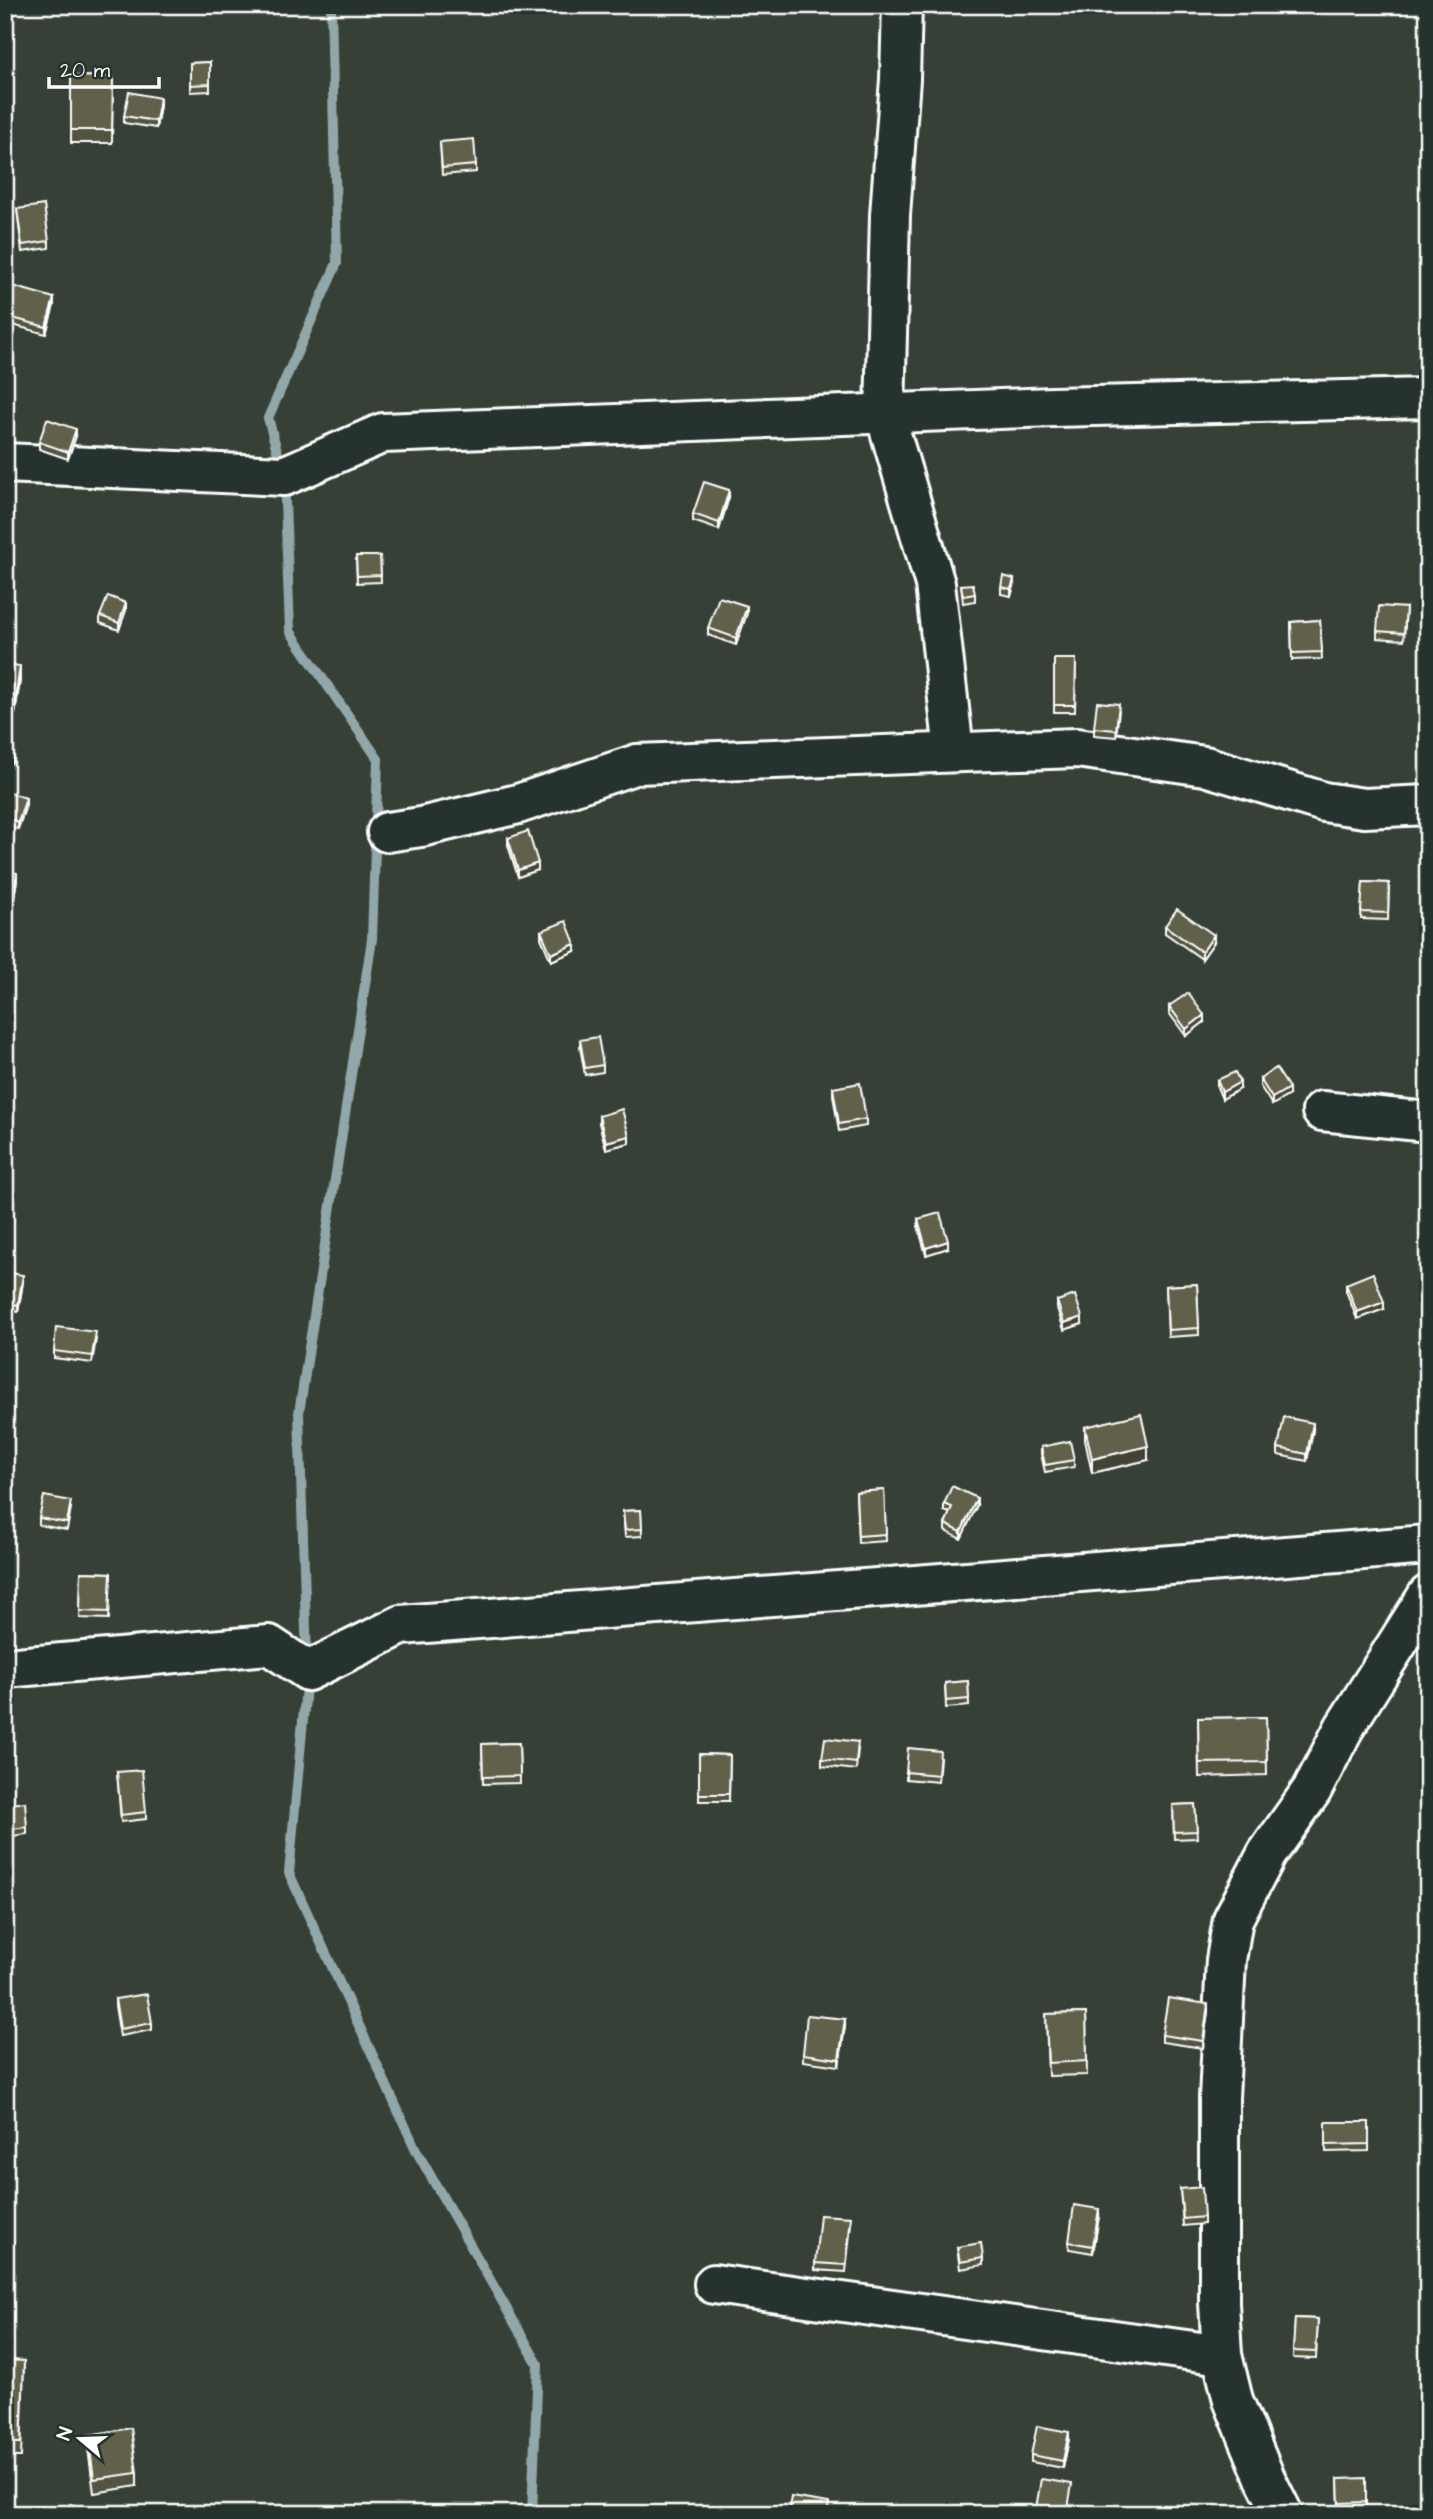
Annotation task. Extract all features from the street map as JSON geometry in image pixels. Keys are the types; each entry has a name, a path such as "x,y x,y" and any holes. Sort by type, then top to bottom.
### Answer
{"street":[{"path":"902,5 900,79 890,215 886,414 935,584 954,752"},
{"path":"5,463 284,476 383,433 886,414 1428,398"},
{"path":"387,832 421,827 519,804 637,764 1077,748 1205,766 1324,802 1364,808 1428,805"},
{"path":"1322,1111 1428,1122"},
{"path":"5,1668 269,1645 307,1671 401,1625 1428,1545"},
{"path":"1283,2514 1233,2400 1222,2355 1219,2304 1219,2098 1226,1960 1233,1919 1267,1854 1312,1790 1344,1728 1428,1595"},
{"path":"714,2284 1222,2355"}],"building":[{"path":"210,62 210,84 190,85 190,63"},
{"path":"71,76 113,77 112,130 71,130"},
{"path":"129,92 160,98 156,121 124,116"},
{"path":"474,139 476,165 442,168 440,142"},
{"path":"44,205 49,241 22,245 17,209"},
{"path":"9,285 54,298 46,327 5,316"},
{"path":"47,419 76,429 68,452 39,442"},
{"path":"704,482 729,490 719,523 693,514"},
{"path":"356,556 380,556 381,575 357,576"},
{"path":"1003,576 1014,579 1011,589 1001,587"},
{"path":"973,584 975,594 963,596 961,585"},
{"path":"108,596 126,603 119,623 100,616"},
{"path":"719,597 747,606 736,638 708,628"},
{"path":"1379,606 1406,608 1404,633 1377,631"},
{"path":"1320,620 1322,652 1292,653 1291,622"},
{"path":"1054,659 1076,659 1075,705 1054,705"},
{"path":"5,664 20,666 15,700 5,698"},
{"path":"1097,702 1119,704 1116,730 1094,728"},
{"path":"5,743 13,755 5,761"},
{"path":"5,791 26,798 18,822 5,818"},
{"path":"528,831 538,863 518,870 508,838"},
{"path":"5,835 9,835 7,859 5,859"},
{"path":"5,871 17,873 12,903 5,902"},
{"path":"1363,882 1389,883 1388,913 1361,912"},
{"path":"1177,909 1214,935 1202,952 1165,926"},
{"path":"566,921 575,944 551,954 541,931"},
{"path":"1188,993 1204,1015 1186,1029 1169,1006"},
{"path":"598,1037 603,1065 585,1068 580,1040"},
{"path":"1276,1068 1289,1088 1272,1098 1260,1079"},
{"path":"1235,1072 1240,1082 1222,1092 1217,1080"},
{"path":"860,1083 866,1119 839,1124 833,1088"},
{"path":"622,1109 629,1136 606,1142 599,1116"},
{"path":"940,1213 948,1241 926,1248 918,1219"},
{"path":"5,1272 23,1275 18,1305 5,1302"},
{"path":"1373,1273 1384,1302 1357,1312 1346,1284"},
{"path":"1197,1284 1199,1328 1168,1330 1166,1286"},
{"path":"1075,1295 1082,1317 1064,1323 1057,1301"},
{"path":"56,1327 96,1332 92,1356 54,1351"},
{"path":"1141,1414 1148,1446 1092,1459 1085,1427"},
{"path":"1284,1417 1313,1423 1307,1454 1278,1448"},
{"path":"1070,1441 1074,1460 1045,1465 1041,1447"},
{"path":"952,1486 977,1498 961,1532 945,1524 952,1507 944,1504"},
{"path":"884,1490 886,1534 858,1536 856,1492"},
{"path":"44,1496 71,1501 67,1523 39,1518"},
{"path":"641,1510 642,1529 625,1530 623,1511"},
{"path":"81,1572 111,1573 109,1612 80,1611"},
{"path":"968,1681 969,1699 946,1701 945,1683"},
{"path":"1266,1717 1267,1762 1199,1763 1198,1718"},
{"path":"825,1738 858,1742 856,1763 822,1759"},
{"path":"519,1743 520,1776 483,1777 482,1744"},
{"path":"908,1748 940,1751 938,1775 906,1772"},
{"path":"699,1754 730,1755 729,1794 699,1794"},
{"path":"142,1770 146,1812 121,1815 117,1772"},
{"path":"25,1802 27,1827 5,1830 5,1805"},
{"path":"1195,1804 1197,1831 1174,1832 1173,1805"},
{"path":"147,1994 152,2023 120,2029 115,1999"},
{"path":"1168,1998 1208,2004 1203,2041 1162,2035"},
{"path":"1086,2013 1087,2061 1048,2063 1046,2014"},
{"path":"807,2015 845,2019 839,2059 803,2054"},
{"path":"1326,2122 1369,2122 1369,2144 1326,2145"},
{"path":"1202,2187 1204,2217 1183,2219 1180,2189"},
{"path":"1074,2205 1099,2209 1093,2246 1069,2242"},
{"path":"820,2215 851,2217 846,2265 815,2263"},
{"path":"981,2243 983,2258 960,2262 957,2247"},
{"path":"1295,2318 1318,2319 1316,2352 1293,2351"},
{"path":"5,2360 24,2361 21,2443 5,2443"},
{"path":"1037,2426 1069,2432 1063,2461 1031,2455"},
{"path":"131,2428 137,2473 94,2479 88,2435"},
{"path":"1366,2478 1366,2502 1339,2503 1338,2479"},
{"path":"1041,2479 1072,2484 1067,2514 1035,2514"},
{"path":"791,2497 829,2503 827,2514 788,2514"},
{"path":"70,2504 110,2514 68,2514"},
{"path":"883,2509 921,2513 882,2514"}],"waterway":[{"path":"307,1660 299,1413 372,939 378,759 290,631 284,476 268,418 337,263 331,5"},
{"path":"307,1676 289,1873 417,2152 538,2364 532,2514"}]}
